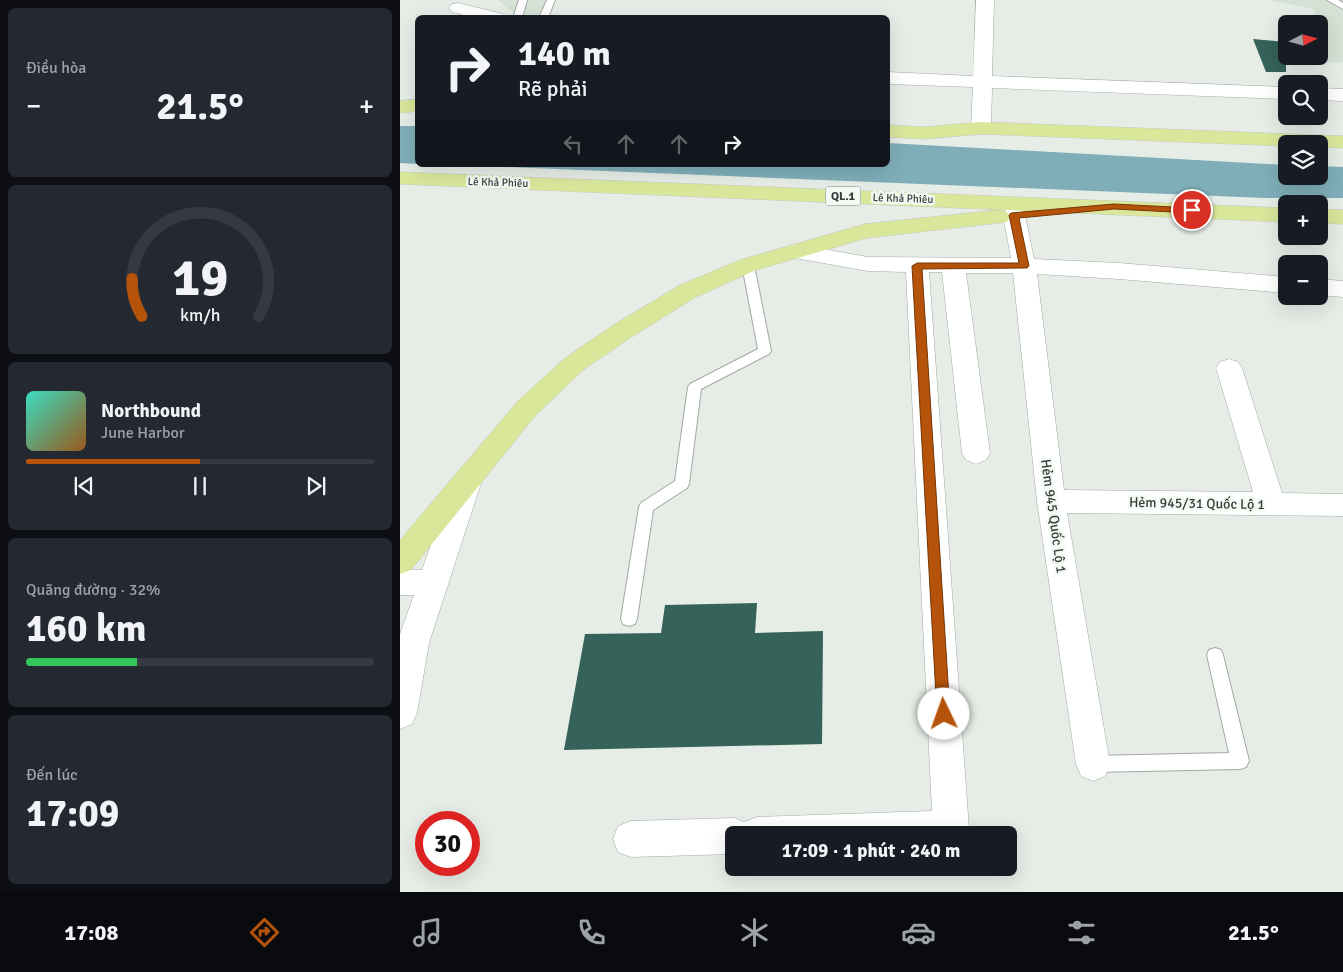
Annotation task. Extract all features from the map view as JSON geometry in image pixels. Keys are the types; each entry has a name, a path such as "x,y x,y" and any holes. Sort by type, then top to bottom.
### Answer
{"highway":[{"path":"400,107 415,105"},
{"path":"400,113 415,114"},
{"path":"890,116 929,119 981,128"},
{"path":"890,131 925,133 981,128 1343,142"},
{"name":"Lê Khả Phiêu","path":"400,178 1278,215"},
{"path":"400,561 526,408 574,364 624,330 688,291 748,265 865,230 1114,207"},
{"path":"1328,216 1343,217"}],"street":[{"path":"981,128 983,81 982,0"},
{"path":"458,9 483,15"},
{"path":"890,78 1278,93"},
{"path":"1328,94 1343,95"},
{"name":"Hẻm 945 Quốc Lộ 1","path":"1014,215 1024,266 1051,502 1093,764"},
{"path":"795,252 868,264 1024,266 1118,271 1278,284"},
{"path":"953,264 976,453"},
{"path":"917,266 951,826"},
{"path":"1328,288 1343,289"},
{"path":"1228,368 1271,504"},
{"path":"400,713 413,643 468,480"},
{"name":"Hẻm 945/31 Quốc Lộ 1","path":"1051,502 1343,505"},
{"path":"400,582 420,582 431,590"},
{"path":"631,839 725,836"}],"lane":[{"path":"518,15 523,0"},
{"path":"544,15 550,0"},
{"path":"1331,0 1343,6"},
{"path":"629,619 646,507 682,484 695,387 765,351 748,265"},
{"path":"1093,764 1240,761 1215,655"}],"shaded area":[{"path":"497,0 547,0 539,15 517,15"},
{"path":"1267,0 1343,0 1343,63 1328,62 1328,15 1314,15 1315,9"}],"water":[{"path":"400,126 415,126 415,164 400,163"},
{"path":"890,143 1278,165 1278,185 1328,185 1328,166 1343,167 1343,198 1328,198 1328,195 1278,195 1278,198 507,167 890,167"}],"building":[{"path":"1253,39 1278,41 1278,65 1286,65 1286,72 1266,72"},
{"path":"757,603 755,633 823,631 822,744 564,750 585,634 661,633 665,605"}],"route":[{"path":"944,714 917,266 953,264 1024,266 1014,215 1114,207 1192,210"}]}
